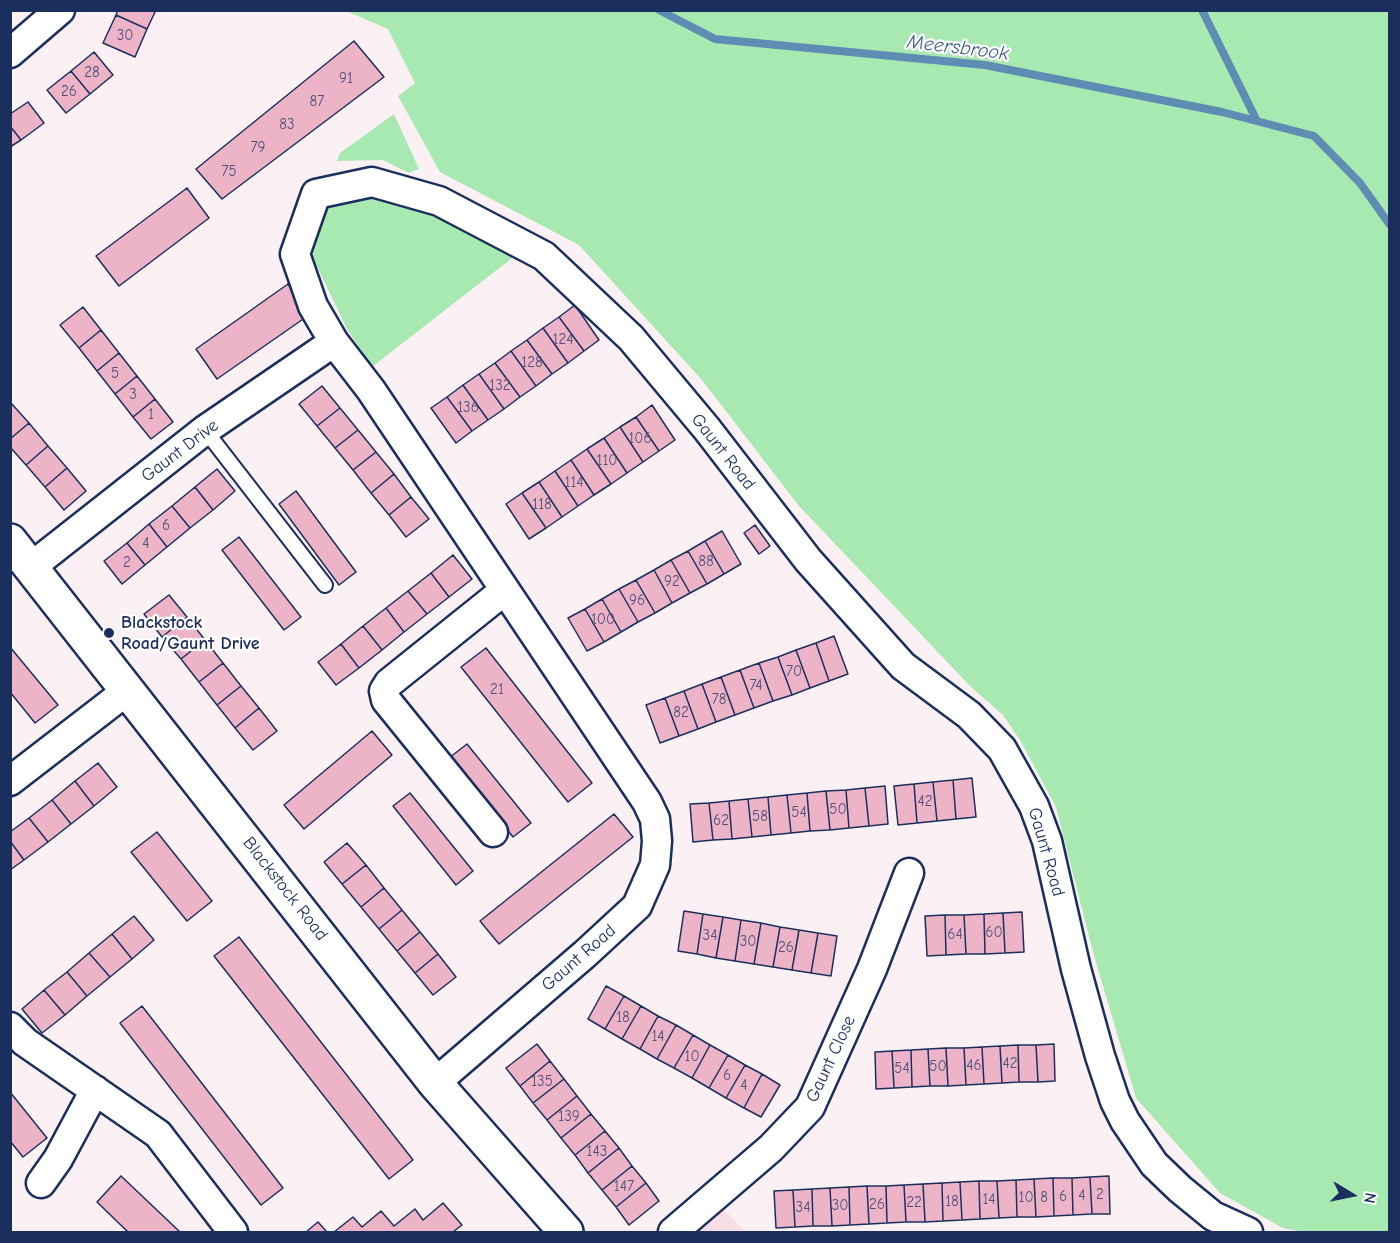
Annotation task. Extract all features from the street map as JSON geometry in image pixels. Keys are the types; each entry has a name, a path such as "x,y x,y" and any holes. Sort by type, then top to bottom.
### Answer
{"street":[{"path":"10,52 60,10"},
{"name":"Gaunt Road","path":"435,1083 585,954 637,906 648,885 655,864 657,841 655,819 647,802 371,390 333,342 313,306 295,254 316,194 372,182 440,201 544,256 631,338 707,429 808,560 903,666 969,715 1002,749 1034,806 1047,841 1097,1046 1115,1101 1125,1121 1154,1164 1180,1189 1213,1216 1248,1233"},
{"name":"Gaunt Drive","path":"31,567 205,430 333,342"},
{"name":"Blackstock Road","path":"10,541 435,1083 566,1233"},
{"path":"493,832 386,700 384,691 389,683 505,590"},
{"path":"10,781 128,690"},
{"name":"Gaunt Close","path":"673,1233 771,1148 810,1107 872,969 909,873"},
{"path":"10,1027 25,1042 158,1134 233,1233"},
{"path":"41,1183 58,1160 95,1090"}],"lane":[{"path":"205,430 325,585"}],"shaded area":[{"path":"717,1201 745,1232 682,1232"}],"green space":[{"path":"346,11 1389,11 1389,1232 1304,1232 1283,1228 1220,1193 1136,1098 1093,952 1056,807 1020,740 1003,715 971,687 799,506 702,380 579,245 440,172 398,96 415,83 388,29"},
{"path":"394,114 419,169 409,173 383,160 337,161 340,153"},
{"path":"373,198 444,217 516,255 372,367 347,329 311,254 325,206"}],"building":[{"path":"118,10 156,10 147,29 116,15"},
{"path":"116,15 147,29 135,57 103,43"},
{"path":"354,41 384,77 222,199 196,169"},
{"path":"94,52 113,75 90,94 71,71"},
{"path":"71,71 90,94 66,113 47,90"},
{"path":"28,102 44,123 21,140 10,126 10,114"},
{"path":"10,126 21,140 10,147"},
{"path":"187,188 209,218 119,286 96,256"},
{"path":"288,284 309,315 217,379 196,349"},
{"path":"575,305 599,340 584,351 559,317"},
{"path":"83,307 101,330 79,348 60,325"},
{"path":"559,317 584,351 568,363 543,328"},
{"path":"543,328 568,363 552,374 527,340"},
{"path":"101,330 119,353 97,371 79,348"},
{"path":"527,340 552,374 536,386 511,351"},
{"path":"511,351 536,386 520,397 495,363"},
{"path":"119,353 137,376 115,394 97,371"},
{"path":"495,363 520,397 504,409 479,374"},
{"path":"479,374 504,409 488,420 463,385"},
{"path":"137,376 155,399 133,417 115,394"},
{"path":"463,385 488,420 472,431 447,397"},
{"path":"322,386 340,408 317,426 299,404"},
{"path":"447,397 472,431 456,443 431,408"},
{"path":"155,399 173,422 151,439 133,417"},
{"path":"10,402 29,423 10,439"},
{"path":"652,405 675,440 659,451 636,417"},
{"path":"340,408 358,430 335,448 317,426"},
{"path":"636,417 659,451 643,462 620,427"},
{"path":"29,423 48,446 26,465 10,447 10,439"},
{"path":"620,427 643,462 627,473 604,438"},
{"path":"358,430 376,452 353,470 335,448"},
{"path":"604,438 627,473 611,484 587,449"},
{"path":"48,446 67,468 45,487 26,465"},
{"path":"587,449 611,484 594,495 571,460"},
{"path":"376,452 394,474 371,493 353,470"},
{"path":"571,460 594,495 578,506 555,471"},
{"path":"67,468 86,491 64,510 45,487"},
{"path":"217,469 235,491 213,510 195,487"},
{"path":"555,471 578,506 562,517 539,482"},
{"path":"394,474 411,497 389,515 371,493"},
{"path":"539,482 562,517 546,528 522,493"},
{"path":"195,487 213,510 190,528 172,506"},
{"path":"296,491 356,572 339,585 279,504"},
{"path":"522,493 546,528 529,539 506,504"},
{"path":"411,497 429,519 406,537 389,515"},
{"path":"172,506 190,528 167,547 149,524"},
{"path":"149,524 167,547 145,565 127,543"},
{"path":"755,525 770,546 759,554 744,533"},
{"path":"722,531 741,564 724,574 705,541"},
{"path":"239,537 301,617 284,630 222,550"},
{"path":"705,541 724,574 707,584 688,551"},
{"path":"127,543 145,565 122,584 104,561"},
{"path":"688,551 707,584 690,593 671,560"},
{"path":"453,555 472,579 449,597 431,573"},
{"path":"671,560 690,593 672,603 654,570"},
{"path":"654,570 672,603 655,613 636,580"},
{"path":"431,573 449,597 427,614 408,591"},
{"path":"636,580 655,613 638,622 619,589"},
{"path":"619,589 638,622 621,632 602,599"},
{"path":"408,591 427,614 404,632 386,608"},
{"path":"169,595 187,617 162,637 144,614"},
{"path":"602,599 621,632 604,642 585,609"},
{"path":"386,608 404,632 382,650 363,626"},
{"path":"585,609 604,642 587,651 568,618"},
{"path":"187,617 205,640 181,659 162,637"},
{"path":"363,626 382,650 359,668 341,644"},
{"path":"834,636 848,674 829,681 816,643"},
{"path":"205,640 223,663 199,682 181,659"},
{"path":"816,643 829,681 810,688 796,650"},
{"path":"341,644 359,668 336,685 318,662"},
{"path":"10,647 58,705 35,723 10,692"},
{"path":"486,648 592,783 568,802 461,667"},
{"path":"796,650 810,688 792,695 778,657"},
{"path":"778,657 792,695 773,701 759,663"},
{"path":"223,663 241,686 217,705 199,682"},
{"path":"759,663 773,701 754,708 740,670"},
{"path":"740,670 754,708 735,715 721,677"},
{"path":"721,677 735,715 716,722 702,684"},
{"path":"702,684 716,722 698,729 684,691"},
{"path":"241,686 259,708 235,728 217,705"},
{"path":"684,691 698,729 679,736 665,698"},
{"path":"665,698 679,736 660,743 646,705"},
{"path":"259,708 277,731 253,750 235,728"},
{"path":"372,731 392,755 304,829 284,805"},
{"path":"467,744 531,823 513,837 449,758"},
{"path":"98,763 117,787 94,806 75,781"},
{"path":"972,778 976,817 956,819 953,780"},
{"path":"953,780 956,819 937,821 933,782"},
{"path":"75,781 94,806 71,824 52,800"},
{"path":"933,782 937,821 917,823 914,784"},
{"path":"914,784 917,823 898,825 894,786"},
{"path":"885,786 888,824 869,826 865,788"},
{"path":"865,788 869,826 849,828 846,790"},
{"path":"846,790 849,828 830,830 826,791"},
{"path":"826,791 830,830 810,831 807,793"},
{"path":"410,793 473,871 456,885 393,806"},
{"path":"807,793 810,831 791,833 787,795"},
{"path":"787,795 791,833 771,835 768,797"},
{"path":"768,797 771,835 752,837 748,799"},
{"path":"748,799 752,837 732,839 729,801"},
{"path":"52,800 71,824 48,842 29,818"},
{"path":"729,801 732,839 713,840 709,803"},
{"path":"709,803 713,840 693,842 690,804"},
{"path":"614,814 633,837 499,944 480,921"},
{"path":"29,818 48,842 24,860 10,841 10,832"},
{"path":"157,832 212,901 187,921 131,852"},
{"path":"10,841 24,860 10,870"},
{"path":"347,843 366,865 342,884 324,862"},
{"path":"366,865 384,888 361,907 342,884"},
{"path":"384,888 402,910 379,929 361,907"},
{"path":"402,910 420,932 397,951 379,929"},
{"path":"684,911 703,914 697,954 678,951"},
{"path":"1022,912 1024,952 1005,953 1003,913"},
{"path":"1003,913 1005,953 985,954 984,914"},
{"path":"703,914 723,917 716,958 697,954"},
{"path":"984,914 985,954 966,954 964,915"},
{"path":"945,915 946,955 927,956 925,916"},
{"path":"945,915 964,915 966,954 946,955"},
{"path":"134,916 154,940 132,959 112,934"},
{"path":"723,917 741,920 735,961 716,958"},
{"path":"741,920 761,923 754,964 735,961"},
{"path":"761,923 780,927 773,967 754,964"},
{"path":"780,927 799,930 792,970 773,967"},
{"path":"799,930 818,933 811,973 792,970"},
{"path":"420,932 438,954 415,973 397,951"},
{"path":"818,933 837,936 831,976 811,973"},
{"path":"112,934 132,959 110,977 89,953"},
{"path":"239,937 413,1160 389,1179 214,956"},
{"path":"89,953 110,977 87,996 67,972"},
{"path":"438,954 456,977 433,995 415,973"},
{"path":"67,972 87,996 65,1015 44,990"},
{"path":"606,986 624,996 605,1029 588,1019"},
{"path":"44,990 65,1015 42,1033 22,1009"},
{"path":"624,996 641,1006 622,1039 605,1029"},
{"path":"142,1006 283,1188 261,1205 120,1023"},
{"path":"641,1006 658,1016 640,1049 622,1039"},
{"path":"658,1016 676,1025 657,1059 640,1049"},
{"path":"676,1025 693,1035 674,1068 657,1059"},
{"path":"693,1035 710,1045 692,1078 674,1068"},
{"path":"537,1044 550,1061 520,1086 506,1068"},
{"path":"1054,1044 1055,1081 1038,1082 1036,1045"},
{"path":"710,1045 728,1055 709,1088 692,1078"},
{"path":"1018,1045 1019,1082 1002,1083 1000,1046"},
{"path":"1018,1045 1036,1045 1038,1082 1019,1082"},
{"path":"1000,1046 1002,1083 984,1084 982,1047"},
{"path":"982,1047 984,1084 966,1085 964,1048"},
{"path":"946,1048 948,1086 930,1086 928,1049"},
{"path":"946,1048 964,1048 966,1085 948,1086"},
{"path":"928,1049 930,1086 912,1087 911,1050"},
{"path":"911,1050 912,1087 894,1088 892,1051"},
{"path":"892,1051 894,1088 876,1089 875,1052"},
{"path":"728,1055 745,1065 726,1098 709,1088"},
{"path":"550,1061 564,1079 533,1103 520,1086"},
{"path":"745,1065 762,1074 744,1108 726,1098"},
{"path":"762,1074 780,1085 761,1117 744,1108"},
{"path":"564,1079 577,1096 547,1120 533,1103"},
{"path":"10,1092 47,1138 23,1157 10,1141"},
{"path":"577,1096 591,1114 561,1138 547,1120"},
{"path":"591,1114 605,1131 575,1155 561,1138"},
{"path":"605,1131 619,1148 588,1173 575,1155"},
{"path":"619,1148 632,1166 602,1190 588,1173"},
{"path":"632,1166 646,1183 616,1207 602,1190"},
{"path":"121,1176 180,1232 128,1232 97,1202"},
{"path":"1109,1176 1110,1214 1092,1214 1090,1177"},
{"path":"1090,1177 1092,1214 1073,1215 1072,1178"},
{"path":"1053,1178 1054,1216 1036,1217 1034,1179"},
{"path":"1053,1178 1072,1178 1073,1215 1054,1216"},
{"path":"1034,1179 1036,1217 1017,1217 1016,1180"},
{"path":"1016,1180 1017,1217 999,1218 997,1181"},
{"path":"979,1181 980,1219 962,1220 960,1182"},
{"path":"979,1181 997,1181 999,1218 980,1219"},
{"path":"960,1182 962,1220 943,1221 942,1183"},
{"path":"646,1183 659,1201 629,1225 616,1207"},
{"path":"942,1183 943,1221 925,1222 923,1184"},
{"path":"923,1184 925,1222 906,1222 904,1185"},
{"path":"904,1185 906,1222 887,1223 886,1186"},
{"path":"867,1186 869,1224 850,1225 849,1187"},
{"path":"867,1186 886,1186 887,1223 869,1224"},
{"path":"849,1187 850,1225 832,1226 830,1188"},
{"path":"830,1188 832,1226 813,1226 812,1189"},
{"path":"812,1189 813,1226 795,1227 793,1190"},
{"path":"793,1190 795,1227 776,1228 774,1191"},
{"path":"443,1203 462,1225 453,1232 334,1232 353,1217 362,1227 381,1211 394,1226 415,1209 423,1220"},
{"path":"318,1222 327,1232 306,1232"}],"waterway":[{"name":"Meersbrook","path":"659,10 715,39 985,65 1222,112 1314,136 1360,183 1390,225"},
{"name":"Meersbrook","path":"1202,10 1257,121"}],"place":[{"name":"Blackstock Road/Gaunt Drive","path":"109,633"}]}
